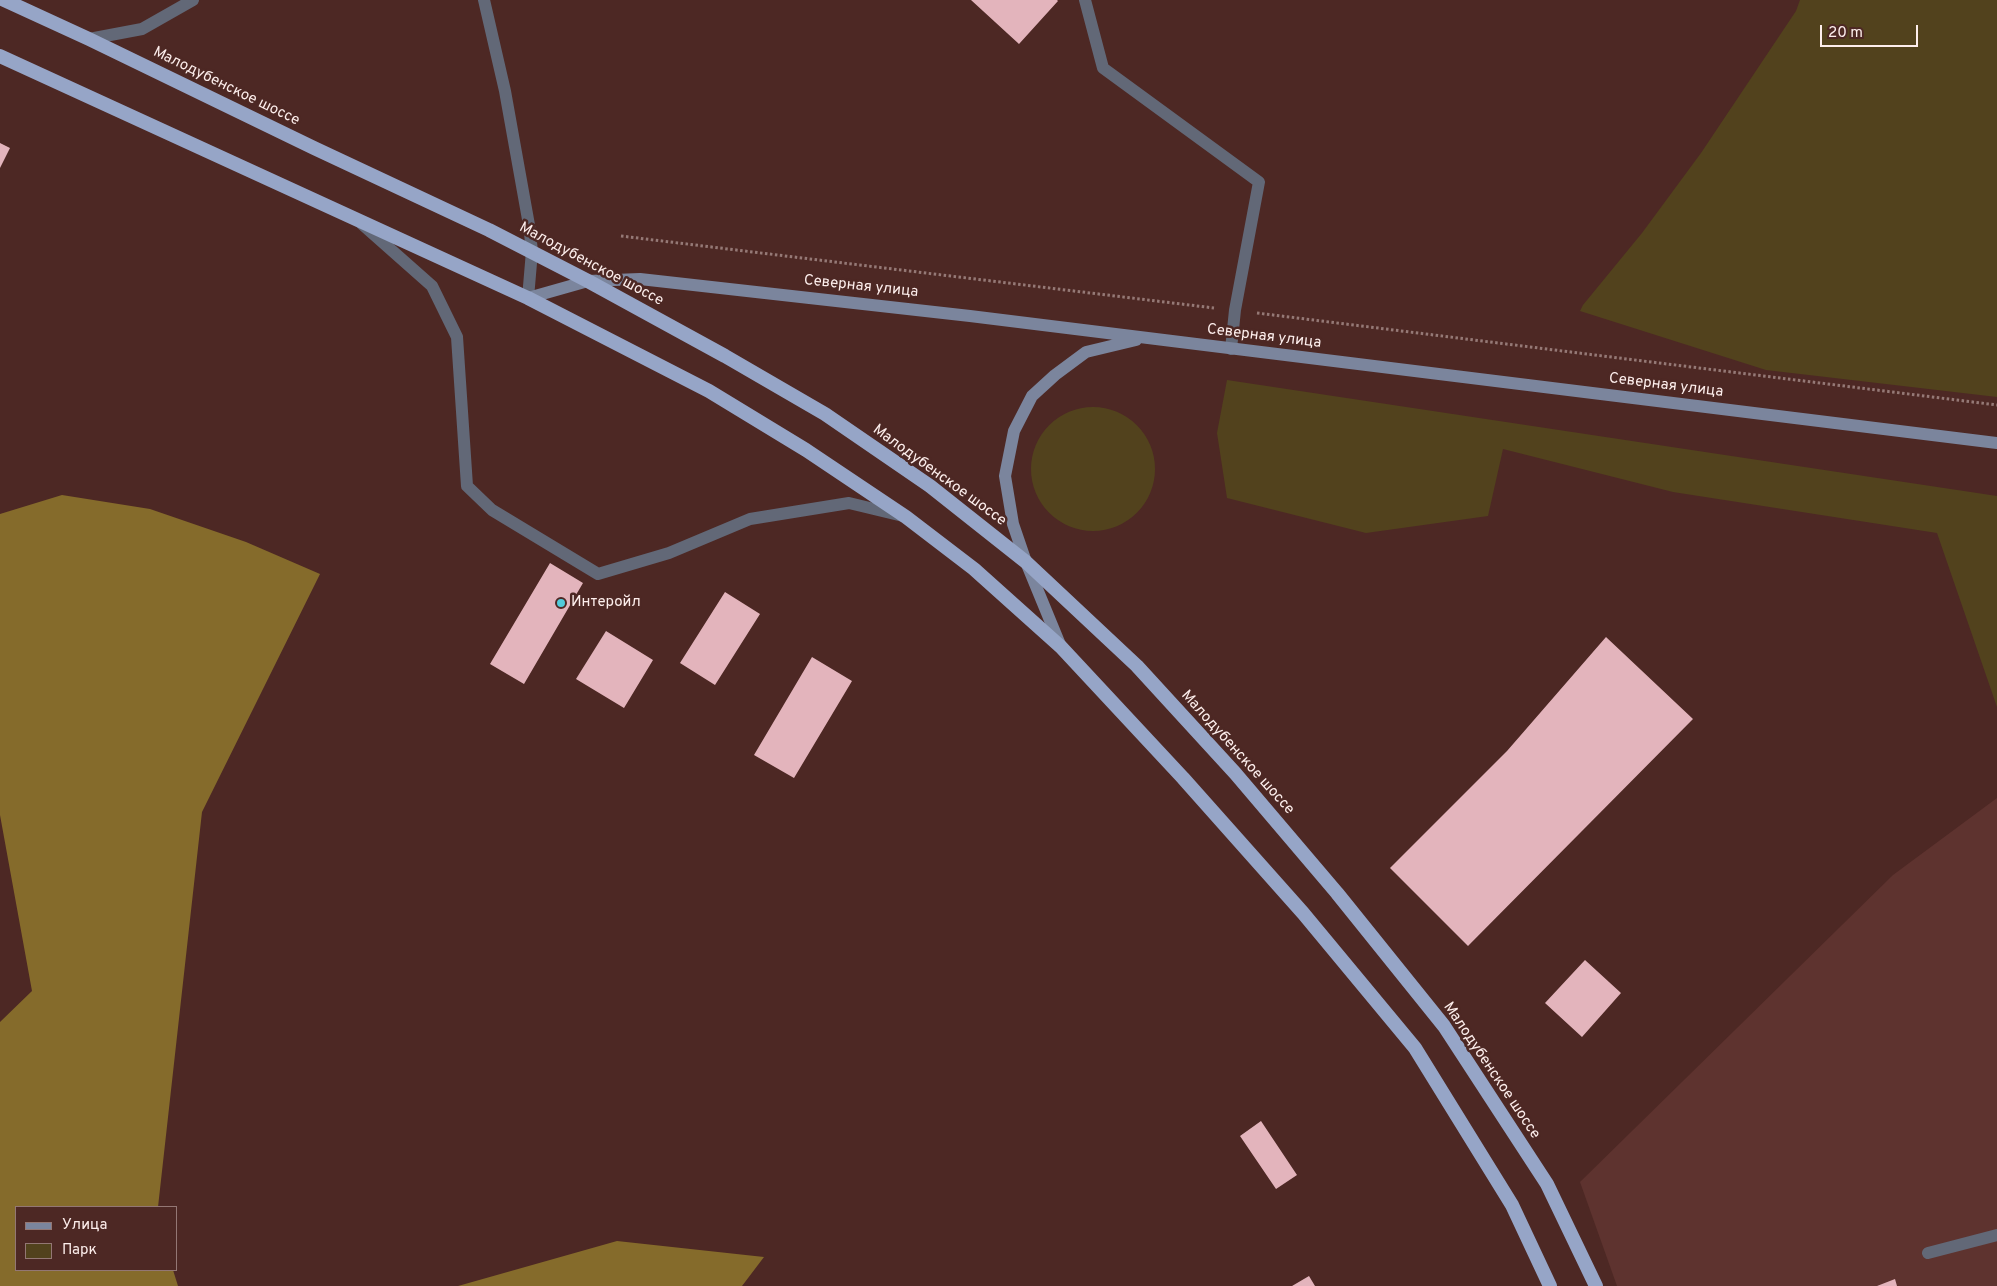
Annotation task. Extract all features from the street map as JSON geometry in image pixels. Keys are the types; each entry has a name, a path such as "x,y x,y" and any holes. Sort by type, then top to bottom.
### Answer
{"highway":[{"name":"Малодубенское шоссе","path":"4,0 532,251 725,356 825,414 930,486 1026,562 1137,666 1235,773 1337,892 1444,1026 1547,1184 1596,1286"},
{"path":"0,56 528,298 709,391 806,450 906,517 974,569 1061,647 1183,778 1290,899 1415,1048 1512,1205 1550,1286"}],"main road":[{"name":"Северная улица","path":"528,298 588,281 640,279 960,314 1997,443"},
{"path":"1061,647 1026,562 1013,524 1006,476 1014,431 1032,396 1055,375 1086,352 1143,338"}],"lane":[{"path":"89,39 142,29 194,0"},
{"path":"484,0 505,91 532,251 528,298"},
{"path":"1085,0 1103,68 1259,182 1236,310 1231,349"},
{"path":"360,222 432,286 457,337 467,486 492,510 598,574 669,553 750,520 849,503 906,517"},
{"path":"1928,1253 1997,1235"}],"path":[{"path":"621,236 1236,310 1997,405"}],"shaded area":[{"path":"62,495 150,509 246,542 320,574 202,812 158,1206 15,1206 15,1271 173,1271 178,1286 0,1286 0,1022 32,991 0,815 0,514"},
{"path":"1997,798 1997,1286 1617,1286 1580,1182 1893,875"},
{"path":"617,1241 764,1257 742,1286 458,1286"}],"green space":[{"path":"1800,0 1997,0 1997,397 1766,370 1580,311 1642,233 1701,153 1796,11"},
{"path":"1227,380 1997,496 1997,707 1937,533 1673,492 1503,449 1488,516 1366,533 1227,498 1217,433"},
{"path":"1093,407 1117,412 1137,425 1150,445 1155,469 1150,493 1137,513 1117,526 1093,531 1069,526 1049,513 1036,493 1031,469 1036,445 1049,425 1069,412"}],"building":[{"path":"971,0 1057,0 1058,1 1019,44"},
{"path":"0,143 10,148 0,168"},
{"path":"550,563 583,583 524,684 490,664"},
{"path":"725,592 760,614 715,685 680,663"},
{"path":"606,631 653,660 624,708 576,679"},
{"path":"1606,637 1693,719 1468,946 1390,868 1507,751"},
{"path":"812,657 852,681 794,778 754,755"},
{"path":"1585,960 1621,993 1582,1037 1545,1003"},
{"path":"1261,1121 1297,1175 1276,1189 1240,1136"},
{"path":"1309,1276 1315,1286 1292,1286"},
{"path":"1895,1279 1897,1286 1877,1286"}],"place":[{"name":"Интеройл","path":"561,603"}]}
